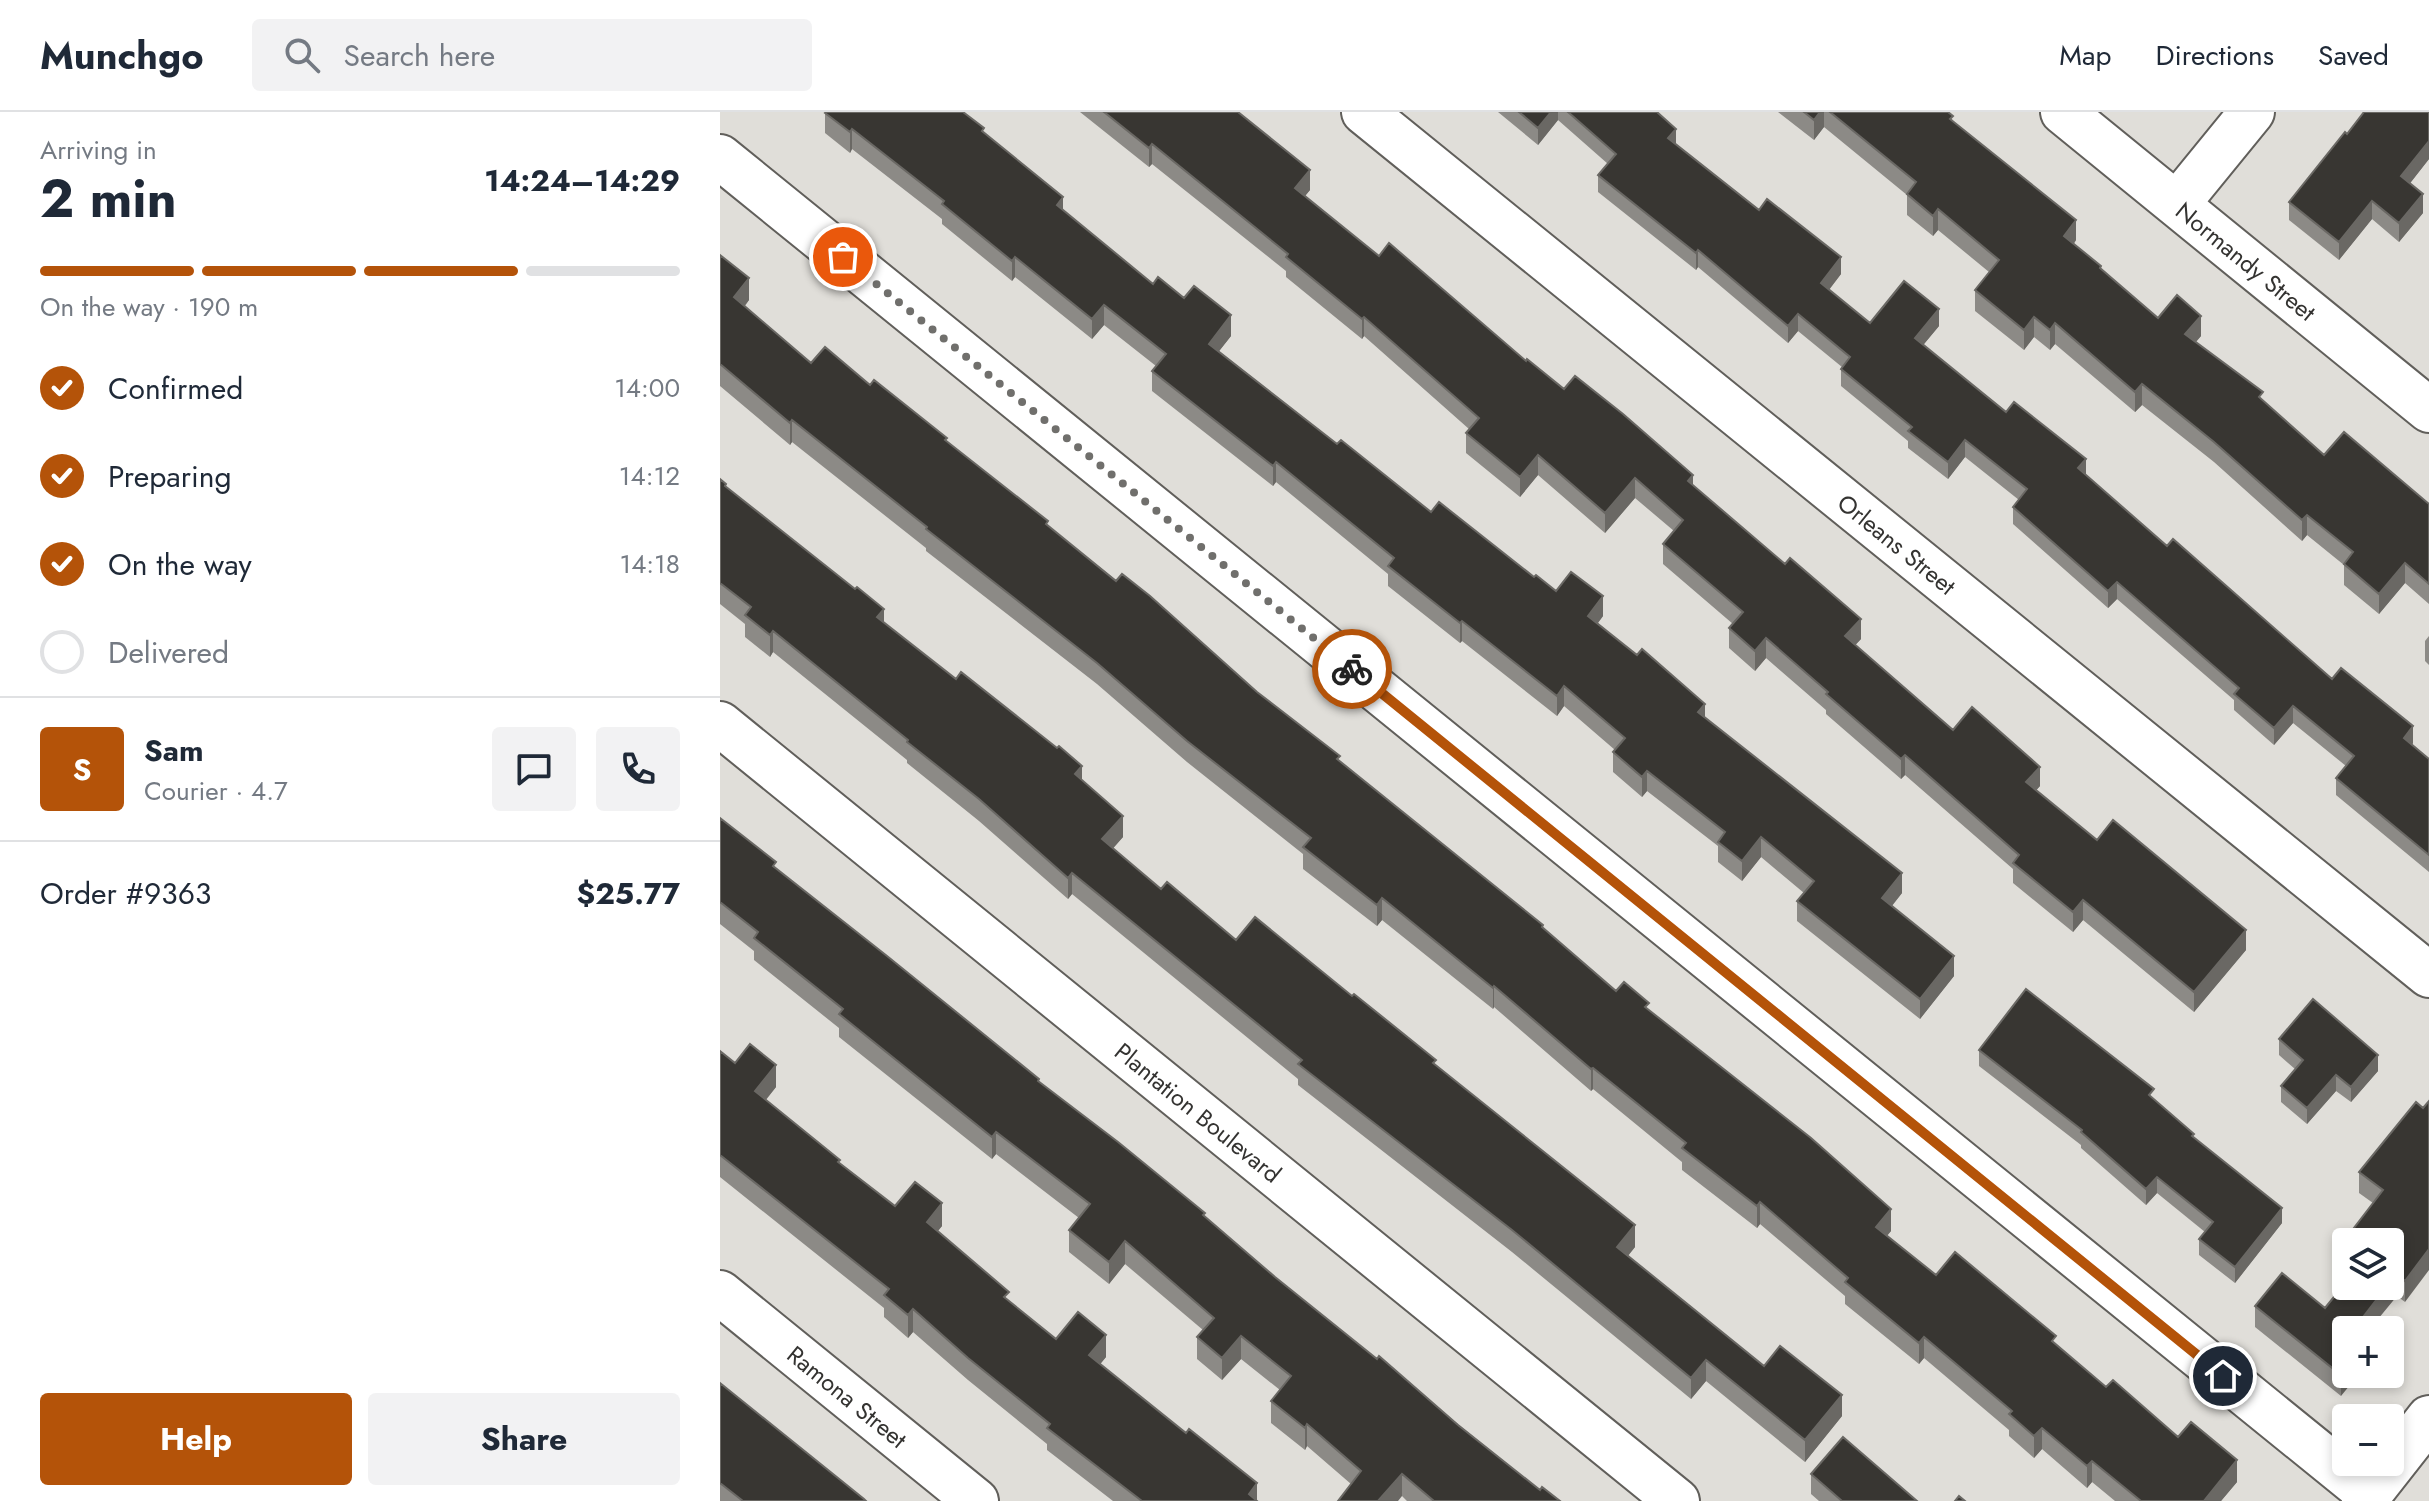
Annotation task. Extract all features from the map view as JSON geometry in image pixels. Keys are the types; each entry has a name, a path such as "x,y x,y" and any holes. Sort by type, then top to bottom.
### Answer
{"street":[{"name":"Orleans Street","path":"1364,112 2429,975"},
{"name":"Normandy Street","path":"2063,112 2429,410"},
{"path":"2177,204 2252,112"},
{"path":"720,157 2366,1498 2429,1418"},
{"name":"Plantation Boulevard","path":"720,724 1677,1501"},
{"name":"Ramona Street","path":"720,1293 976,1501"}],"building":[{"path":"826,112 963,112 1063,197 1057,205 1153,284 1158,277 1184,298 1194,286 1231,315 1209,344 1337,444 1341,440 1431,512 1439,502 1556,591 1571,572 1603,596 1588,616 1637,655 1642,649 1705,704 1698,712 1902,873 1882,898 1954,956 1920,999 1797,901 1814,881 1761,837 1742,861 1718,842 1725,832 1647,771 1642,777 1613,752 1625,738 1564,686 1557,696 1462,621 1460,623 1388,566 1394,558 1276,462 1273,466 1152,371 1166,354 1104,305 1092,319 1015,257 1012,261 942,204 944,201"},
{"path":"1104,112 1238,112 1310,170 1295,188 1379,256 1389,243 1526,361 1564,389 1575,376 1693,475 1688,481 1785,564 1790,558 1861,619 1845,636 1953,730 1972,707 2040,767 2026,782 2097,840 2113,820 2246,930 2194,992 2083,900 2073,912 2013,863 2019,855 1905,755 1901,759 1766,638 1755,651 1729,628 1743,612 1663,544 1683,520 1635,478 1605,513 1538,455 1520,477 1466,433 1479,418 1364,317 1362,319 1286,257 1288,254 1152,144 1149,148"},
{"path":"1519,112 1551,112 1538,128"},
{"path":"1568,112 1657,112 1676,129 1668,138 1759,210 1767,199 1841,257 1821,283 1870,323 1904,281 1939,309 1915,338 2006,412 2014,402 2086,459 2078,468 2167,546 2173,539 2332,679 2341,668 2413,726 2404,738 2429,759 2429,855 2336,778 2354,756 2293,706 2274,728 2234,694 2239,688 2117,582 2108,591 2013,507 2027,489 1965,440 1948,462 1908,431 1912,427 1841,369 1850,357 1798,314 1788,326 1698,250 1696,253 1598,175 1616,154"},
{"path":"1804,112 1820,112 1814,120"},
{"path":"1830,112 1948,112 1953,116 1950,119 2076,220 2064,236 2158,318 2177,295 2201,316 2185,334 2263,392 2259,397 2324,455 2344,432 2429,504 2429,584 2405,563 2379,594 2344,564 2353,552 2307,515 2302,520 2214,442 2142,384 2135,392 2055,323 2050,330 2034,317 2024,330 1975,290 1999,260 1938,209 1933,216 1907,194 1916,182"},
{"path":"2364,112 2429,112 2429,141 2401,176 2423,194 2399,223 2372,201 2339,242 2289,202"},
{"path":"720,255 749,278 734,297 811,363 825,347 870,385 874,380 1048,521 1046,524 1116,581 1122,574 1150,596 1257,692 1340,756 1337,759 1543,925 1616,991 1624,982 1649,1003 1645,1007 1811,1138 1891,1209 1876,1227 1936,1275 1955,1252 2056,1336 2052,1341 2106,1387 2113,1380 2178,1437 2191,1422 2237,1460 2204,1501 2141,1501 2092,1461 2087,1466 2042,1428 2034,1436 2009,1414 2012,1411 1924,1337 1919,1343 1845,1282 1848,1278 1760,1202 1757,1206 1682,1148 1686,1143 1382,898 1377,905 1303,847 1311,838 1187,741 1097,663 927,527 792,420 790,423 720,364"},
{"path":"720,479 884,609 877,617 956,679 961,672 1082,766 1075,774 1123,816 1102,839 1161,889 1167,882 1236,940 1255,917 1436,1060 1433,1063 1635,1225 1617,1247 1764,1366 1780,1346 1842,1395 1805,1440 1706,1360 1691,1378 1512,1230 1298,1064 1302,1060 1072,873 1068,878 979,799 773,631 770,635 745,615 751,607 720,583"},
{"path":"720,818 776,862 773,866 1205,1213 1203,1215 1275,1277 1377,1359 1379,1356 1458,1425 1540,1490 1542,1487 1560,1501 1434,1501 1402,1474 1378,1501 1338,1501 1361,1471 1307,1424 1305,1428 1271,1401 1291,1376 1241,1336 1222,1358 1197,1337 1214,1318 1125,1241 1109,1262 1069,1230 1090,1204 996,1132 992,1137 839,1014 843,1009 754,938 758,932 720,902"},
{"path":"2026,989 2154,1089 2149,1095 2194,1134 2192,1136 2282,1208 2235,1267 2199,1239 2213,1222 2157,1177 2146,1189 2082,1130 1979,1050"},
{"path":"2313,999 2378,1055 2351,1087 2336,1075 2307,1108 2281,1086 2303,1060 2279,1039"},
{"path":"750,1044 776,1065 755,1091 895,1206 915,1182 942,1203 927,1222 1009,1292 1004,1297 1056,1339 1078,1312 1106,1335 1089,1355 1186,1433 1189,1429 1257,1483 1249,1494 1257,1501 1142,1501 1047,1428 1050,1424 913,1309 908,1315 884,1295 889,1289 720,1155 720,1051 735,1063"},
{"path":"2429,1101 2429,1249 2405,1281 2404,1228 2354,1228 2383,1190 2359,1172 2416,1102 2423,1108"},
{"path":"2282,1273 2325,1308 2332,1299 2376,1300 2364,1316 2332,1316 2332,1368 2255,1306"},
{"path":"720,1383 866,1501 743,1501 720,1483"},
{"path":"1843,1437 1917,1501 1842,1501 1811,1474"}],"way so far":[{"path":"843,257 1352,669"}],"route":[{"path":"1352,669 2223,1376"}]}
